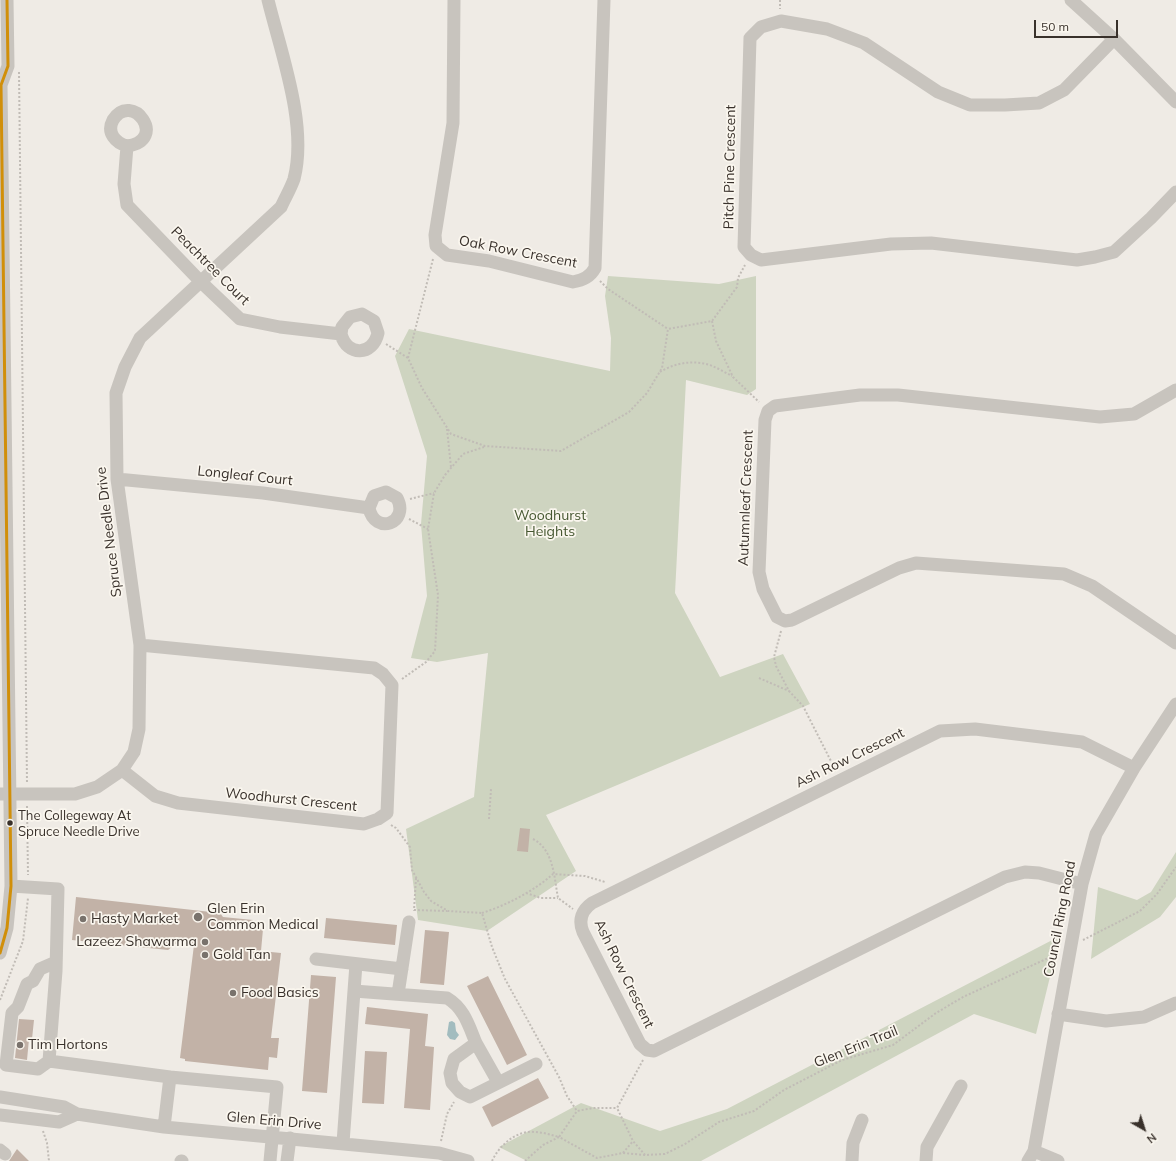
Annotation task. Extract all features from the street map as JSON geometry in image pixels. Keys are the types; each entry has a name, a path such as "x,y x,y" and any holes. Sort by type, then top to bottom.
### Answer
{"street":[{"path":"0,953 7,928 11,886 5,794 1,84 8,66 7,0"},
{"name":"Spruce Needle Drive","path":"5,794 75,794 97,787 122,770 134,752 139,729 140,645 117,479 116,393 125,367 140,338 281,206 294,179 298,139 296,111 268,0"},
{"path":"436,246 435,235 453,123 454,0"},
{"name":"Oak Row Crescent","path":"436,246 447,256 489,261 573,282 583,280 592,274 595,268 604,0"},
{"path":"1071,0 1114,40 1176,102"},
{"name":"Pitch Pine Crescent","path":"751,255 744,247 749,57 750,38 761,27 781,20 827,29 864,43 938,92 970,105 1005,106 1039,102 1064,90 1114,40"},
{"name":"Peachtree Court","path":"127,146 124,184 127,205 240,320 280,327 341,334"},
{"path":"751,255 761,260 891,244 931,243 1077,260 1095,258 1114,252 1151,218 1176,192"},
{"path":"362,314 374,320 378,333 377,339 369,348 357,350 346,345 341,334 342,327 350,317 362,314"},
{"path":"768,410 775,406 860,396 898,395 1100,417 1134,414 1176,390"},
{"name":"Autumnleaf Crescent","path":"768,410 765,420 759,572 763,589 777,617 785,620"},
{"name":"Longleaf Court","path":"117,479 263,493 369,508"},
{"path":"386,492 397,498 401,510 394,520 383,524 376,521 370,515 369,508 374,496 386,492"},
{"path":"785,620 792,620 899,568 916,563 1064,574 1092,586 1176,643"},
{"path":"140,645 374,668 383,674 392,685 387,813 378,819"},
{"name":"Council Ring Road","path":"1031,1156 1082,884 1096,834 1134,768 1176,704"},
{"name":"Ash Row Crescent","path":"1082,884 1039,872 1025,872 1006,877 661,1049 654,1051 647,1050 640,1044 583,932 580,922 581,916 590,905 940,731 975,729 1082,742 1134,768"},
{"name":"Woodhurst Crescent","path":"122,770 155,796 178,803 364,824 378,819"},
{"path":"11,886 58,889 56,962 49,1061"},
{"path":"398,994 409,922"},
{"path":"316,959 402,969"},
{"path":"56,962 40,969 33,981 27,984 18,1007 12,1013 6,1065 38,1069 49,1061 170,1077 277,1087 270,1161"},
{"path":"343,1143 356,964"},
{"path":"354,990 447,998 455,1003 462,1011 476,1043 498,1082"},
{"path":"1058,1014 1106,1021 1144,1017 1176,1003"},
{"path":"476,1043 454,1058 450,1072 452,1083 460,1092 470,1097 536,1064"},
{"path":"164,1127 170,1077"},
{"path":"926,1161 927,1147 961,1086"},
{"name":"Glen Erin Drive","path":"0,1097 64,1107 77,1114 164,1127 273,1136 439,1153 468,1161"},
{"path":"0,1115 59,1122 77,1114"},
{"path":"852,1161 853,1143 862,1120"},
{"path":"287,1161 290,1138"},
{"path":"1031,1156 1058,1161"}],"path":[{"path":"19,72 27,779"},
{"path":"408,358 436,246"},
{"path":"592,274 608,289 668,328 712,321 737,287 738,278 751,255"},
{"path":"712,321 716,341 733,377"},
{"path":"377,339 408,358 422,388 451,434 485,446 561,451 629,412 647,393 662,368 668,328"},
{"path":"659,373 682,363 706,364 733,377 768,410"},
{"path":"447,427 451,467"},
{"path":"392,685 419,668 435,651 438,595 428,529 434,493 451,467 463,454 485,446"},
{"path":"428,529 408,518 401,510 410,499 434,493"},
{"path":"785,620 774,657 776,666 789,691 802,706 841,780"},
{"path":"759,678 789,691"},
{"path":"489,819 491,789"},
{"path":"378,819 396,828 410,847 412,870 424,892 432,901 448,911"},
{"path":"533,838 542,844 548,853 558,898"},
{"name":"Glen Erin Trail","path":"492,1161 497,1151 505,1143 533,1131 560,1137 597,1159 623,1153 645,1156 665,1154 686,1144 719,1122 754,1111 771,1101 784,1090 842,1060 893,1046 936,1013 963,997 1041,962 1140,911 1158,894 1176,867"},
{"path":"416,878 414,910 482,913 496,908 526,893 542,884 553,874 585,876 624,888"},
{"path":"526,893 540,898 558,898 581,916"},
{"path":"482,913 492,947 505,979 559,1077 567,1096 577,1111"},
{"path":"617,1108 647,1050"},
{"path":"439,1153 447,1114 460,1092"},
{"path":"525,1161 543,1145 560,1137 577,1111 593,1108 617,1108"},
{"path":"617,1108 632,1141 645,1156"},
{"path":"38,1119 47,1143 49,1161"},
{"path":"623,1153 632,1141"}],"green space":[{"name":"Woodhurst Heights","path":"608,276 719,284 756,276 756,389 747,395 686,380 675,593 720,677 783,654 810,704 546,815 576,871 487,931 418,920 406,829 474,797 488,653 437,662 411,658 427,596 421,524 427,456 395,356 409,329 610,371 611,338 605,296"},
{"path":"1176,852 1176,897 1160,917 1091,959 1098,887 1137,900 1151,892"},
{"path":"1060,936 1036,1034 974,1014 701,1161 527,1161 499,1147 581,1103 660,1131 727,1109"}],"water":[{"path":"452,1021 455,1023 456,1031 459,1035 455,1040 450,1039 447,1035 449,1022"}],"building":[{"path":"520,828 530,829 528,852 517,851"},
{"path":"76,897 220,913 223,917 253,920 252,927 263,929 261,951 281,953 271,1038 279,1038 277,1058 269,1057 268,1070 185,1061 185,1059 180,1058 194,945 177,943 168,950 72,940"},
{"path":"326,918 397,925 395,945 324,938"},
{"path":"425,930 449,932 444,985 420,983"},
{"path":"311,975 336,977 327,1093 302,1091"},
{"path":"488,976 527,1055 507,1065 467,986"},
{"path":"367,1007 428,1014 425,1046 434,1047 430,1110 404,1108 410,1029 365,1024"},
{"name":"Tim Hortons","path":"19,1019 34,1020 32,1039 29,1039 27,1060 15,1058"},
{"path":"365,1051 387,1052 384,1104 362,1103"},
{"path":"538,1078 549,1098 492,1127 482,1107"},
{"path":"17,1149 29,1161 9,1161"}],"transit line":[{"path":"0,953 7,928 11,886 1,85 8,66 7,0"}],"place":[{"name":"The Collegeway At Spruce Needle Drive","path":"10,823"},
{"name":"Glen Erin Common Medical","path":"198,917"},
{"name":"Hasty Market","path":"83,919"},
{"name":"Lazeez Shawarma","path":"205,942"},
{"name":"Gold Tan","path":"205,955"},
{"name":"Food Basics","path":"233,993"},
{"name":"Tim Hortons","path":"20,1045"}]}
